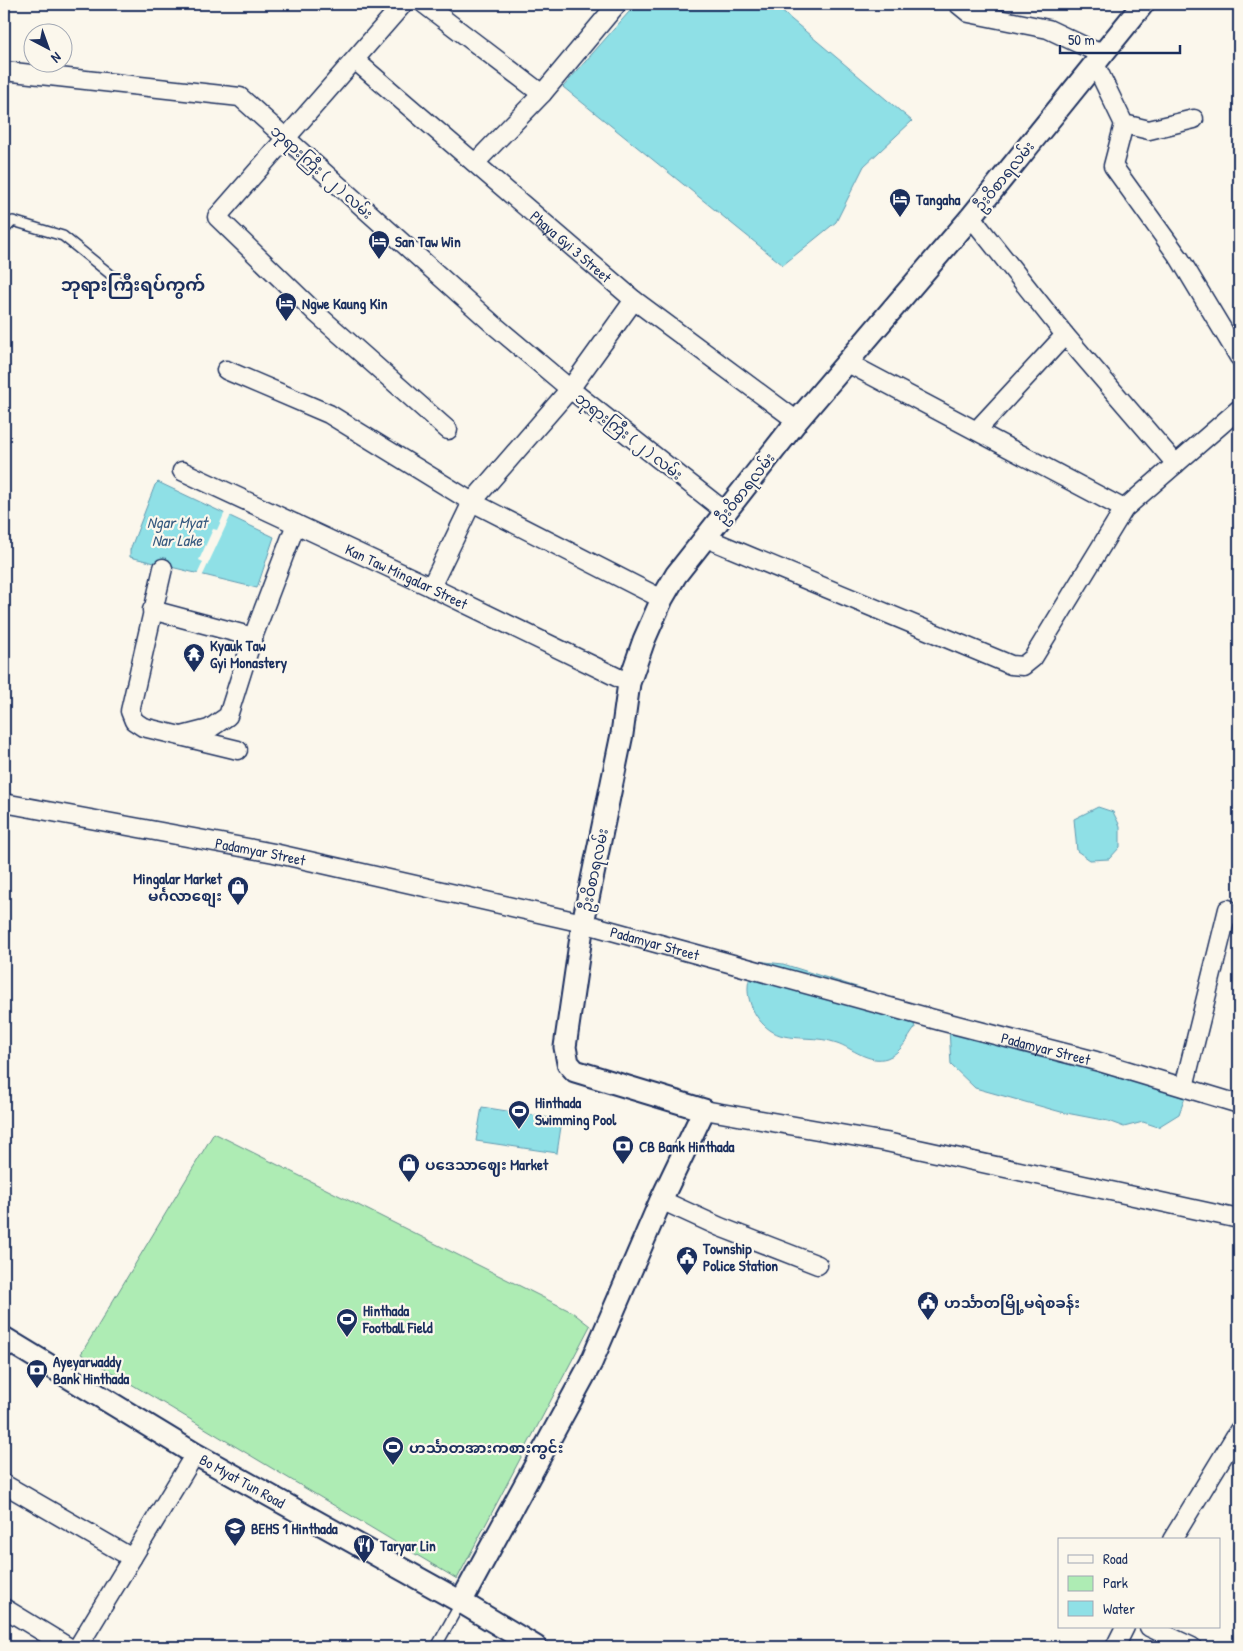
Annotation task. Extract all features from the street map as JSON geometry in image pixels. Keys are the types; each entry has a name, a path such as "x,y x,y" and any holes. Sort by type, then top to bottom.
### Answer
{"street":[{"path":"403,4 286,141 217,217 317,314 448,430"},
{"path":"424,4 542,94"},
{"path":"476,162 542,94 618,4"},
{"name":"ဦးဝိစာရလမ်း","path":"704,1110 576,1071 568,1063 565,1047 582,923 622,734 629,683 644,640 662,599 676,575 727,513 796,421 848,363 971,217 1144,4"},
{"path":"968,7 1048,29 1099,60 1124,124 1113,166 1180,259 1239,357"},
{"name":"Phaya Gyi 3 Street","path":"356,60 634,300 796,421"},
{"name":"ဘုရားကြီး ( ၂ ) လမ်း","path":"4,71 240,97 286,141 494,326 570,389 727,513"},
{"path":"1124,124 1149,130 1194,119"},
{"path":"971,217 1065,335 1176,464"},
{"path":"431,587 472,502 570,389 634,300"},
{"path":"977,430 1065,335"},
{"path":"848,363 977,430 1124,510"},
{"path":"226,370 329,414 472,502 662,599"},
{"path":"706,538 1011,665 1023,666 1032,658 1124,510 1239,409"},
{"name":"Kan Taw Mingalar Street","path":"182,471 431,587 629,683"},
{"path":"180,737 209,729 228,716 253,637 296,524"},
{"path":"163,568 130,711 134,721 143,727 238,750"},
{"path":"152,610 253,637"},
{"name":"Padamyar Street","path":"4,803 274,853 582,923 937,1020 1096,1061 1239,1104"},
{"path":"1184,1087 1228,909"},
{"path":"461,1602 591,1363 661,1200 704,1110 886,1142 1239,1219"},
{"path":"661,1200 720,1227 818,1266"},
{"name":"Bo Myat Tun Road","path":"4,1338 195,1454 461,1602 536,1647"},
{"path":"1173,1538 1239,1430"},
{"path":"78,1647 195,1454"},
{"path":"4,1484 132,1558"},
{"path":"4,1608 68,1647"},
{"path":"1116,1647 1124,1628"},
{"path":"1151,1628 1192,1647"}],"lane":[{"path":"4,230 13,221 64,236 120,282"},
{"path":"436,1647 461,1602"}],"green space":[{"name":"ဟင်္သာတအားကစားကွင်း","path":"214,1133 572,1312 590,1326 457,1579 81,1354"}],"water":[{"path":"636,4 773,4 912,121 864,166 836,222 783,265 563,87"},
{"name":"Ngar Myat Nar Lake","path":"158,482 274,537 257,588 130,557 130,550 155,485"},
{"path":"1098,807 1113,812 1120,826 1120,847 1109,859 1090,860 1077,851 1074,819"},
{"path":"756,961 783,964 898,1000 910,1006 915,1028 896,1053 887,1058 880,1059 861,1055 843,1045 830,1041 780,1035 767,1028 761,1022 750,1002 748,984"},
{"path":"949,1028 1186,1095 1179,1114 1158,1127 1143,1122 1124,1127 1108,1121 1061,1112 975,1088 951,1065"},
{"name":"Hinthada Swimming Pool","path":"482,1107 562,1120 557,1153 476,1141"}],"pier":[{"path":"225,512 231,515 202,577 197,575 203,562 199,560 213,529 217,530"}],"place":[{"name":"Tangaha","path":"900,218"},
{"name":"San Taw Win","path":"379,260"},
{"name":"Ngwe Kaung Kin","path":"286,322"},
{"name":"Kyauk Taw Gyi Monastery","path":"194,673"},
{"name":"Mingalar Market မင်္ဂလာစျေး","path":"238,906"},
{"name":"Hinthada Swimming Pool","path":"519,1130"},
{"name":"CB Bank Hinthada","path":"623,1165"},
{"name":"ပဒေသာဈေး Market","path":"409,1183"},
{"name":"Township Police Station","path":"687,1276"},
{"name":"ဟင်္သာတမြို့မရဲစခန်း","path":"928,1321"},
{"name":"Hinthada Football Field","path":"347,1338"},
{"name":"Ayeyarwaddy Bank Hinthada","path":"37,1389"},
{"name":"ဟင်္သာတအားကစားကွင်း","path":"393,1466"},
{"name":"BEHS 1 Hinthada","path":"235,1547"},
{"name":"Taryar Lin","path":"364,1564"}],"district":[{"name":"ဘုရားကြီးရပ်ကွက်","path":"133,284"}]}
